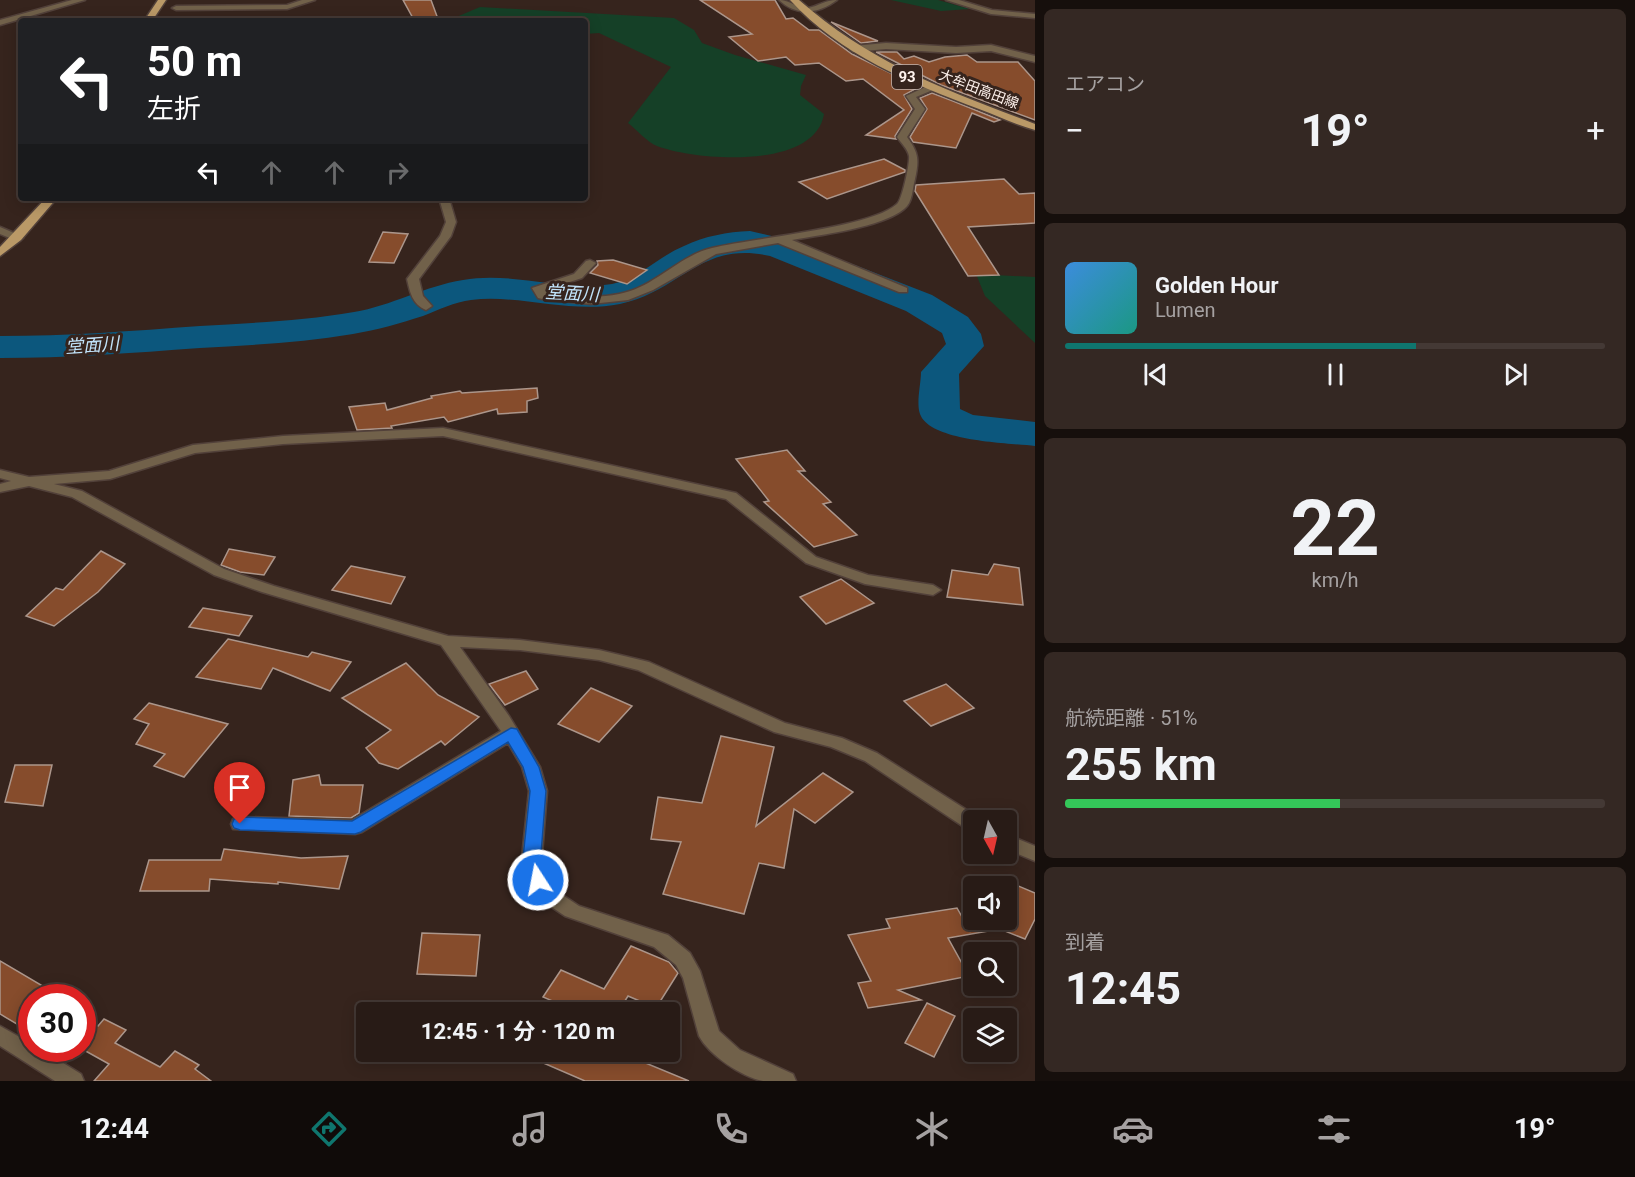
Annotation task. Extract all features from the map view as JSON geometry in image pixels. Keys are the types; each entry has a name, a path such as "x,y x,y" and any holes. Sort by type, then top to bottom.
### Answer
{"main road":[{"path":"150,18 162,0"},
{"name":"大牟田高田線","path":"794,0 853,49 899,74 1035,126"},
{"path":"0,254 49,201"}],"street":[{"path":"0,23 81,0"},
{"path":"176,8 287,11 311,0"},
{"path":"783,0 798,11 806,11 834,0"},
{"path":"950,0 991,12 1035,16"},
{"path":"853,49 886,46 956,50 991,48 1035,59"},
{"path":"590,262 578,276 538,288 542,295 594,300 623,297 639,292 670,276 695,258 713,251 857,224 898,209 908,199 909,180 915,166 915,154 902,137 920,109 911,96 932,87"},
{"path":"426,306 417,297 412,279 445,236 451,222 445,201"},
{"path":"0,230 17,238"},
{"path":"777,238 903,290"},
{"path":"0,488 24,482 110,474 193,449 283,440 443,432 731,496 811,560 865,579 933,590"},
{"path":"0,474 77,494 219,572 267,589 447,640 520,645 599,655 643,666 780,728 836,742 871,757 963,817"},
{"path":"447,640 511,733 531,767 538,791 531,867 545,893 572,910 661,941 683,959 693,977 710,1036 732,1057 785,1081"},
{"path":"240,824 355,827 511,733"},
{"path":"1017,845 1035,854"},
{"path":"0,1035 73,1081"}],"green space":[{"path":"891,0 938,0 970,9 941,11"},
{"path":"480,7 674,18 694,30 702,43 806,75 800,95 824,114 816,132 800,145 778,153 752,157 725,157 675,151 653,144 628,123 671,67 599,33 588,34 588,18 454,18"},
{"path":"976,274 1035,277 1035,343 985,296"}],"building":[{"path":"403,0 431,0 438,18 413,18"},
{"path":"700,0 775,0 786,19 793,18 809,30 819,30 852,54 919,87 904,95 912,109 895,136 896,139 866,135 904,110 863,79 846,81 819,63 795,65 786,57 758,61 729,37 752,34"},
{"path":"831,22 878,41 861,43"},
{"path":"876,52 897,52 904,59 914,56 929,62 945,57 967,55 977,62 1018,62 1035,81 1035,120 941,85"},
{"path":"932,93 1000,120 994,122 972,113 956,148 913,142 910,137 927,109 920,98"},
{"path":"884,159 905,172 827,199 799,182"},
{"path":"1004,179 1019,194 1035,193 1035,223 968,227 999,275 968,276 915,191 916,185"},
{"path":"383,232 408,234 394,263 369,262"},
{"path":"613,260 647,270 627,284 590,273 598,265 597,261"},
{"path":"537,388 538,398 527,401 527,412 498,414 497,409 448,422 444,417 391,426 392,428 357,430 349,407 385,403 387,410 432,398 431,396 460,391 462,393"},
{"path":"787,450 805,471 798,471 831,502 823,504 857,535 814,547 764,502 769,501 736,459"},
{"path":"229,549 275,557 264,575 240,572 221,565"},
{"path":"101,551 125,564 98,592 54,626 26,616 56,588 63,590"},
{"path":"994,564 1019,568 1023,605 947,597 952,570 988,575"},
{"path":"351,566 405,577 391,604 332,590"},
{"path":"841,579 874,603 826,624 800,597"},
{"path":"203,608 252,616 239,636 189,627"},
{"path":"228,639 308,657 312,652 351,662 330,691 273,668 261,689 196,677"},
{"path":"406,663 438,695 479,717 445,745 441,741 398,769 379,763 366,748 391,730 342,698"},
{"path":"526,671 538,689 505,705 489,684"},
{"path":"946,684 974,708 931,726 904,701"},
{"path":"591,688 632,706 599,742 558,724"},
{"path":"149,703 228,724 184,777 154,766 165,754 136,744 149,724 134,719"},
{"path":"721,736 774,747 756,826 823,773 853,792 815,823 794,809 784,868 759,863 744,914 663,894 681,842 651,839 658,797 702,803"},
{"path":"15,765 52,765 43,806 5,802"},
{"path":"319,775 321,785 363,785 359,813 351,818 289,816 293,780"},
{"path":"224,849 301,858 348,856 339,889 278,882 278,884 210,879 209,891 140,891 149,860 221,860"},
{"path":"1017,885 1035,893 1035,919 1025,939 1002,930 1017,930"},
{"path":"957,908 963,919 963,930 994,930 948,938 963,965 963,977 898,990 921,1000 868,1008 858,983 871,981 848,935 890,928 886,919"},
{"path":"422,933 480,935 476,976 417,974"},
{"path":"631,946 669,962 678,973 660,1002 642,1002 628,996 624,1002 555,1002 543,997 561,970 604,989"},
{"path":"0,961 39,984 18,984 18,1025 0,1014"},
{"path":"927,1003 955,1016 934,1057 905,1043"},
{"path":"104,1019 126,1030 115,1043 160,1067 175,1051 199,1065 195,1069 211,1081 94,1081 109,1064 96,1057 96,1025 98,1026"},
{"path":"541,1062 643,1062 689,1081 585,1081"}],"waterway":[{"name":"堂面川","path":"0,347 58,347 293,331 354,323 393,314 463,290 487,288 594,297 639,287 695,253 728,242 750,241 781,248 919,303 955,325 963,334 965,346 940,372 940,414 972,427 1035,434"}],"route":[{"path":"240,824 355,827 511,733 531,767 538,791 531,867 538,880"}]}
